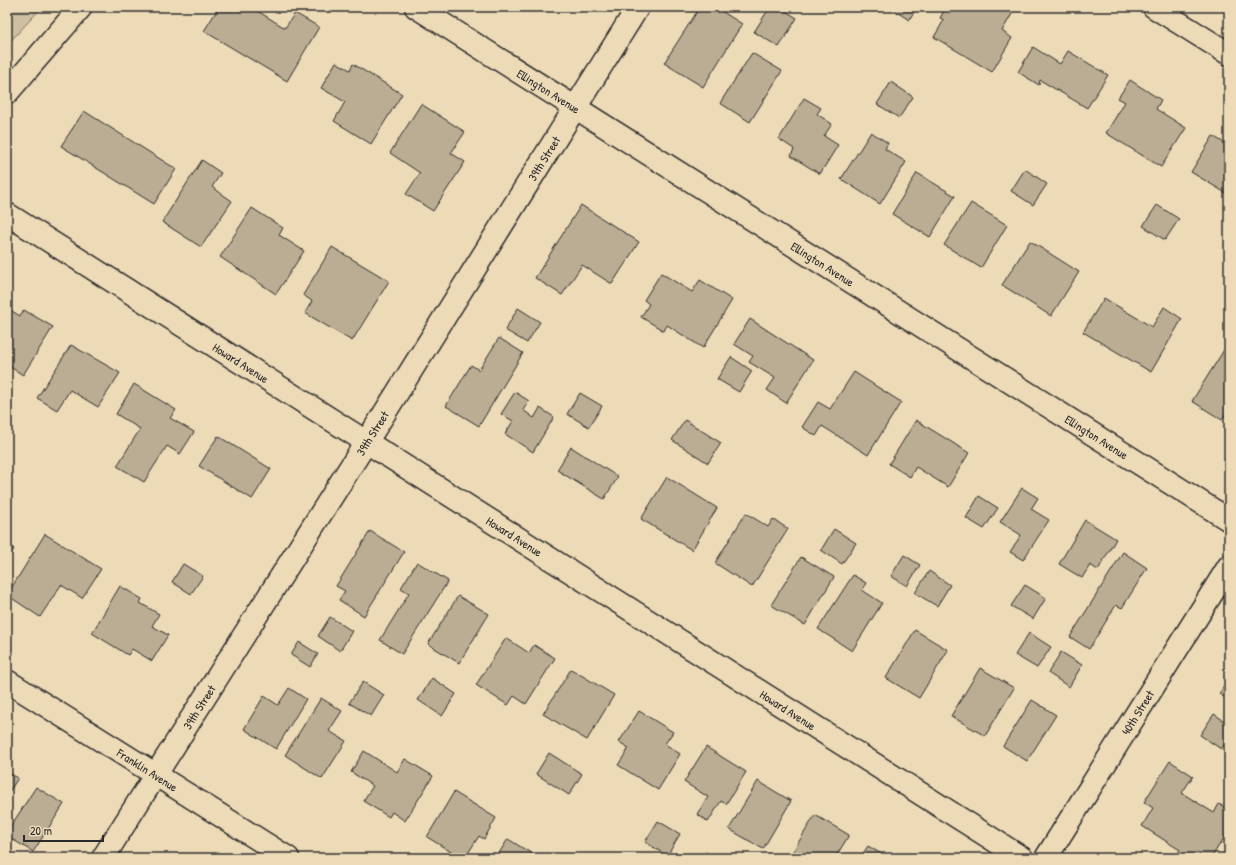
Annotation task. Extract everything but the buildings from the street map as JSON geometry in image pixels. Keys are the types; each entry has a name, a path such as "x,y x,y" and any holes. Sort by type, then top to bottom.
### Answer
{"street":[{"path":"7,93 81,7"},
{"name":"Ellington Avenue","path":"416,7 1229,520"},
{"name":"39th Street","path":"103,858 367,442 638,7"},
{"path":"1154,7 1229,54"},
{"name":"Howard Avenue","path":"7,214 1022,858"},
{"name":"40th Street","path":"1046,858 1229,566"},
{"name":"Franklin Avenue","path":"7,681 288,858"}],"shaded area":[{"path":"7,7 42,7 7,45"}]}
